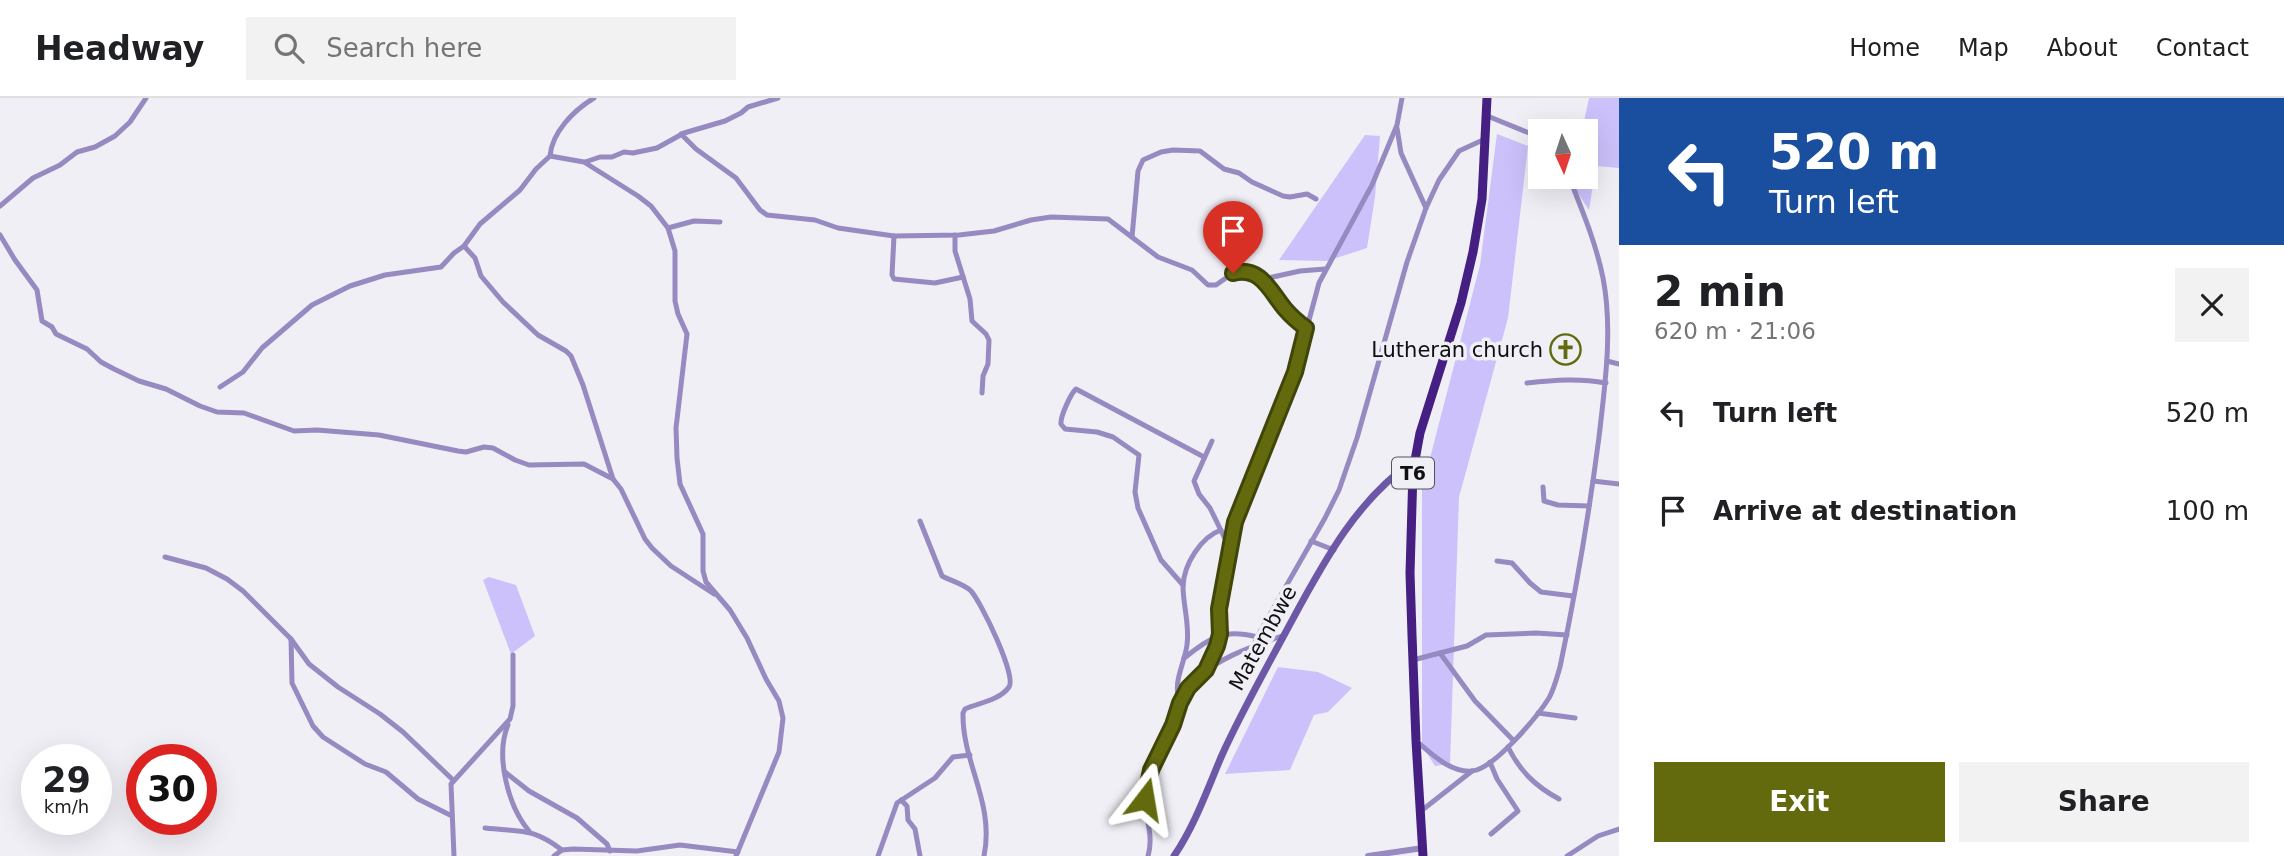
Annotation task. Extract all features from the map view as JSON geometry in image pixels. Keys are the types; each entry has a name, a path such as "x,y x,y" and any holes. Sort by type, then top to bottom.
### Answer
{"highway":[{"name":"T6","path":"1423,852 1410,573 1415,460 1420,433 1461,303 1470,264 1482,199 1487,98"}],"main road":[{"name":"Matembwe","path":"1174,856 1194,823 1251,696 1334,550 1375,492 1394,474 1415,460"}],"street":[{"path":"0,206 33,178 56,168 73,154 95,147 115,136 130,122 146,98"},
{"path":"220,387 243,372 262,348 312,306 351,286 385,275 438,269 464,246 480,224 520,190 550,156 553,141 579,108 594,98"},
{"path":"584,162 624,152 657,148 681,134 725,121 748,107 778,98"},
{"path":"1206,670 1220,634 1219,609 1238,513 1295,372 1319,283 1372,185 1396,124 1402,98"},
{"path":"1485,115 1528,133"},
{"path":"1396,124 1401,153 1426,208"},
{"path":"681,134 696,149 736,178 764,214 779,218 815,220 838,228 894,236 994,231 1031,220 1075,216 1108,219 1158,257 1192,270 1208,285 1216,285 1233,273 1241,271 1251,272 1264,279 1286,310 1306,328"},
{"path":"1254,646 1339,490 1357,438 1410,252 1426,208 1459,151 1485,139"},
{"path":"1132,237 1138,171 1143,159 1161,152 1200,151 1224,169 1239,173 1283,196 1307,194 1316,200"},
{"path":"485,828 529,831 549,840 562,850 637,853 680,845 701,846 737,854 779,752 783,718 779,701 747,638 704,577 703,534 683,491 677,458 676,428 687,334 675,301 675,251 668,228 651,206 584,162 550,156"},
{"path":"1421,811 1472,771 1490,762 1525,730 1550,696 1560,667 1593,481 1607,362 1603,279 1593,239 1574,189"},
{"path":"668,228 694,221 720,222"},
{"path":"0,235 37,290 43,321 52,327 56,334 87,349 101,362 124,375 166,389 200,406 217,412 244,412 294,431 379,435 466,452 484,447 493,448 514,460 529,464 584,464 613,479"},
{"path":"956,235 955,251 970,299 973,324 986,334 989,340 988,364 982,376 982,393"},
{"path":"894,236 894,279 935,283 962,277"},
{"path":"464,246 474,258 481,276 503,302 538,335 570,356 583,385 613,479 621,489 645,539 671,566 723,601"},
{"path":"1264,279 1325,269"},
{"path":"1607,362 1619,364"},
{"path":"1527,383 1560,379 1606,383"},
{"path":"1183,585 1161,561 1139,508 1135,492 1139,455 1112,437 1097,432 1065,429 1061,419 1071,393 1076,389 1204,457"},
{"path":"1212,441 1195,476 1195,486 1210,508 1229,549"},
{"path":"1593,481 1619,484"},
{"path":"1543,487 1544,501 1558,505 1589,506"},
{"path":"920,521 942,576 967,588 974,595 1011,675 1011,685 998,696 964,710 965,740 985,811 987,838 984,856"},
{"path":"1180,703 1176,689 1184,659 1187,626 1183,585 1188,567 1204,540 1221,530"},
{"path":"1311,541 1334,550"},
{"path":"165,557 219,573 243,592 290,639 309,664 403,732 453,780"},
{"path":"1497,561 1512,563 1541,592 1573,596"},
{"path":"1184,659 1220,634 1243,633 1257,637"},
{"path":"1148,856 1151,842 1146,792 1151,770 1188,688 1206,670 1254,646 1284,635"},
{"path":"1413,660 1467,646 1486,635 1567,635"},
{"path":"290,639 292,683 313,726 323,737 365,764 381,769 418,799 452,816"},
{"path":"1440,653 1475,701 1514,741"},
{"path":"513,655 513,706 501,755 517,812 529,831"},
{"path":"1538,713 1575,718"},
{"path":"454,856 450,790 453,780 510,719"},
{"path":"1416,741 1440,761 1472,771"},
{"path":"1508,747 1531,781 1559,799"},
{"path":"878,856 889,831 895,806 935,778 953,757 970,755"},
{"path":"1490,762 1497,779 1518,811 1491,834"},
{"path":"505,772 529,790 577,818 607,844 610,851"},
{"path":"901,800 907,804 908,820 918,836 920,856"},
{"path":"1567,856 1598,836 1619,829"},
{"path":"554,856 562,850"},
{"path":"1369,856 1423,852"}],"shaded area":[{"path":"1589,98 1619,98 1619,168 1598,166 1598,119 1585,119"},
{"path":"1497,134 1528,146 1508,318 1459,497 1450,764 1435,766 1422,745 1422,489 1480,265"},
{"path":"1365,135 1380,136 1367,248 1327,261 1279,260"},
{"path":"1575,189 1592,189 1589,210"},
{"path":"489,577 516,585 535,636 511,654 483,580"},
{"path":"1278,667 1318,672 1352,688 1328,712 1314,715 1290,770 1225,774"}],"place":[{"name":"Lutheran church","path":"1566,350"}],"route":[{"path":"1145,799 1151,770 1173,725 1180,703 1188,688 1206,670 1217,646 1220,634 1219,609 1235,522 1295,372 1306,328 1286,310 1264,279 1251,272 1233,273"}]}
